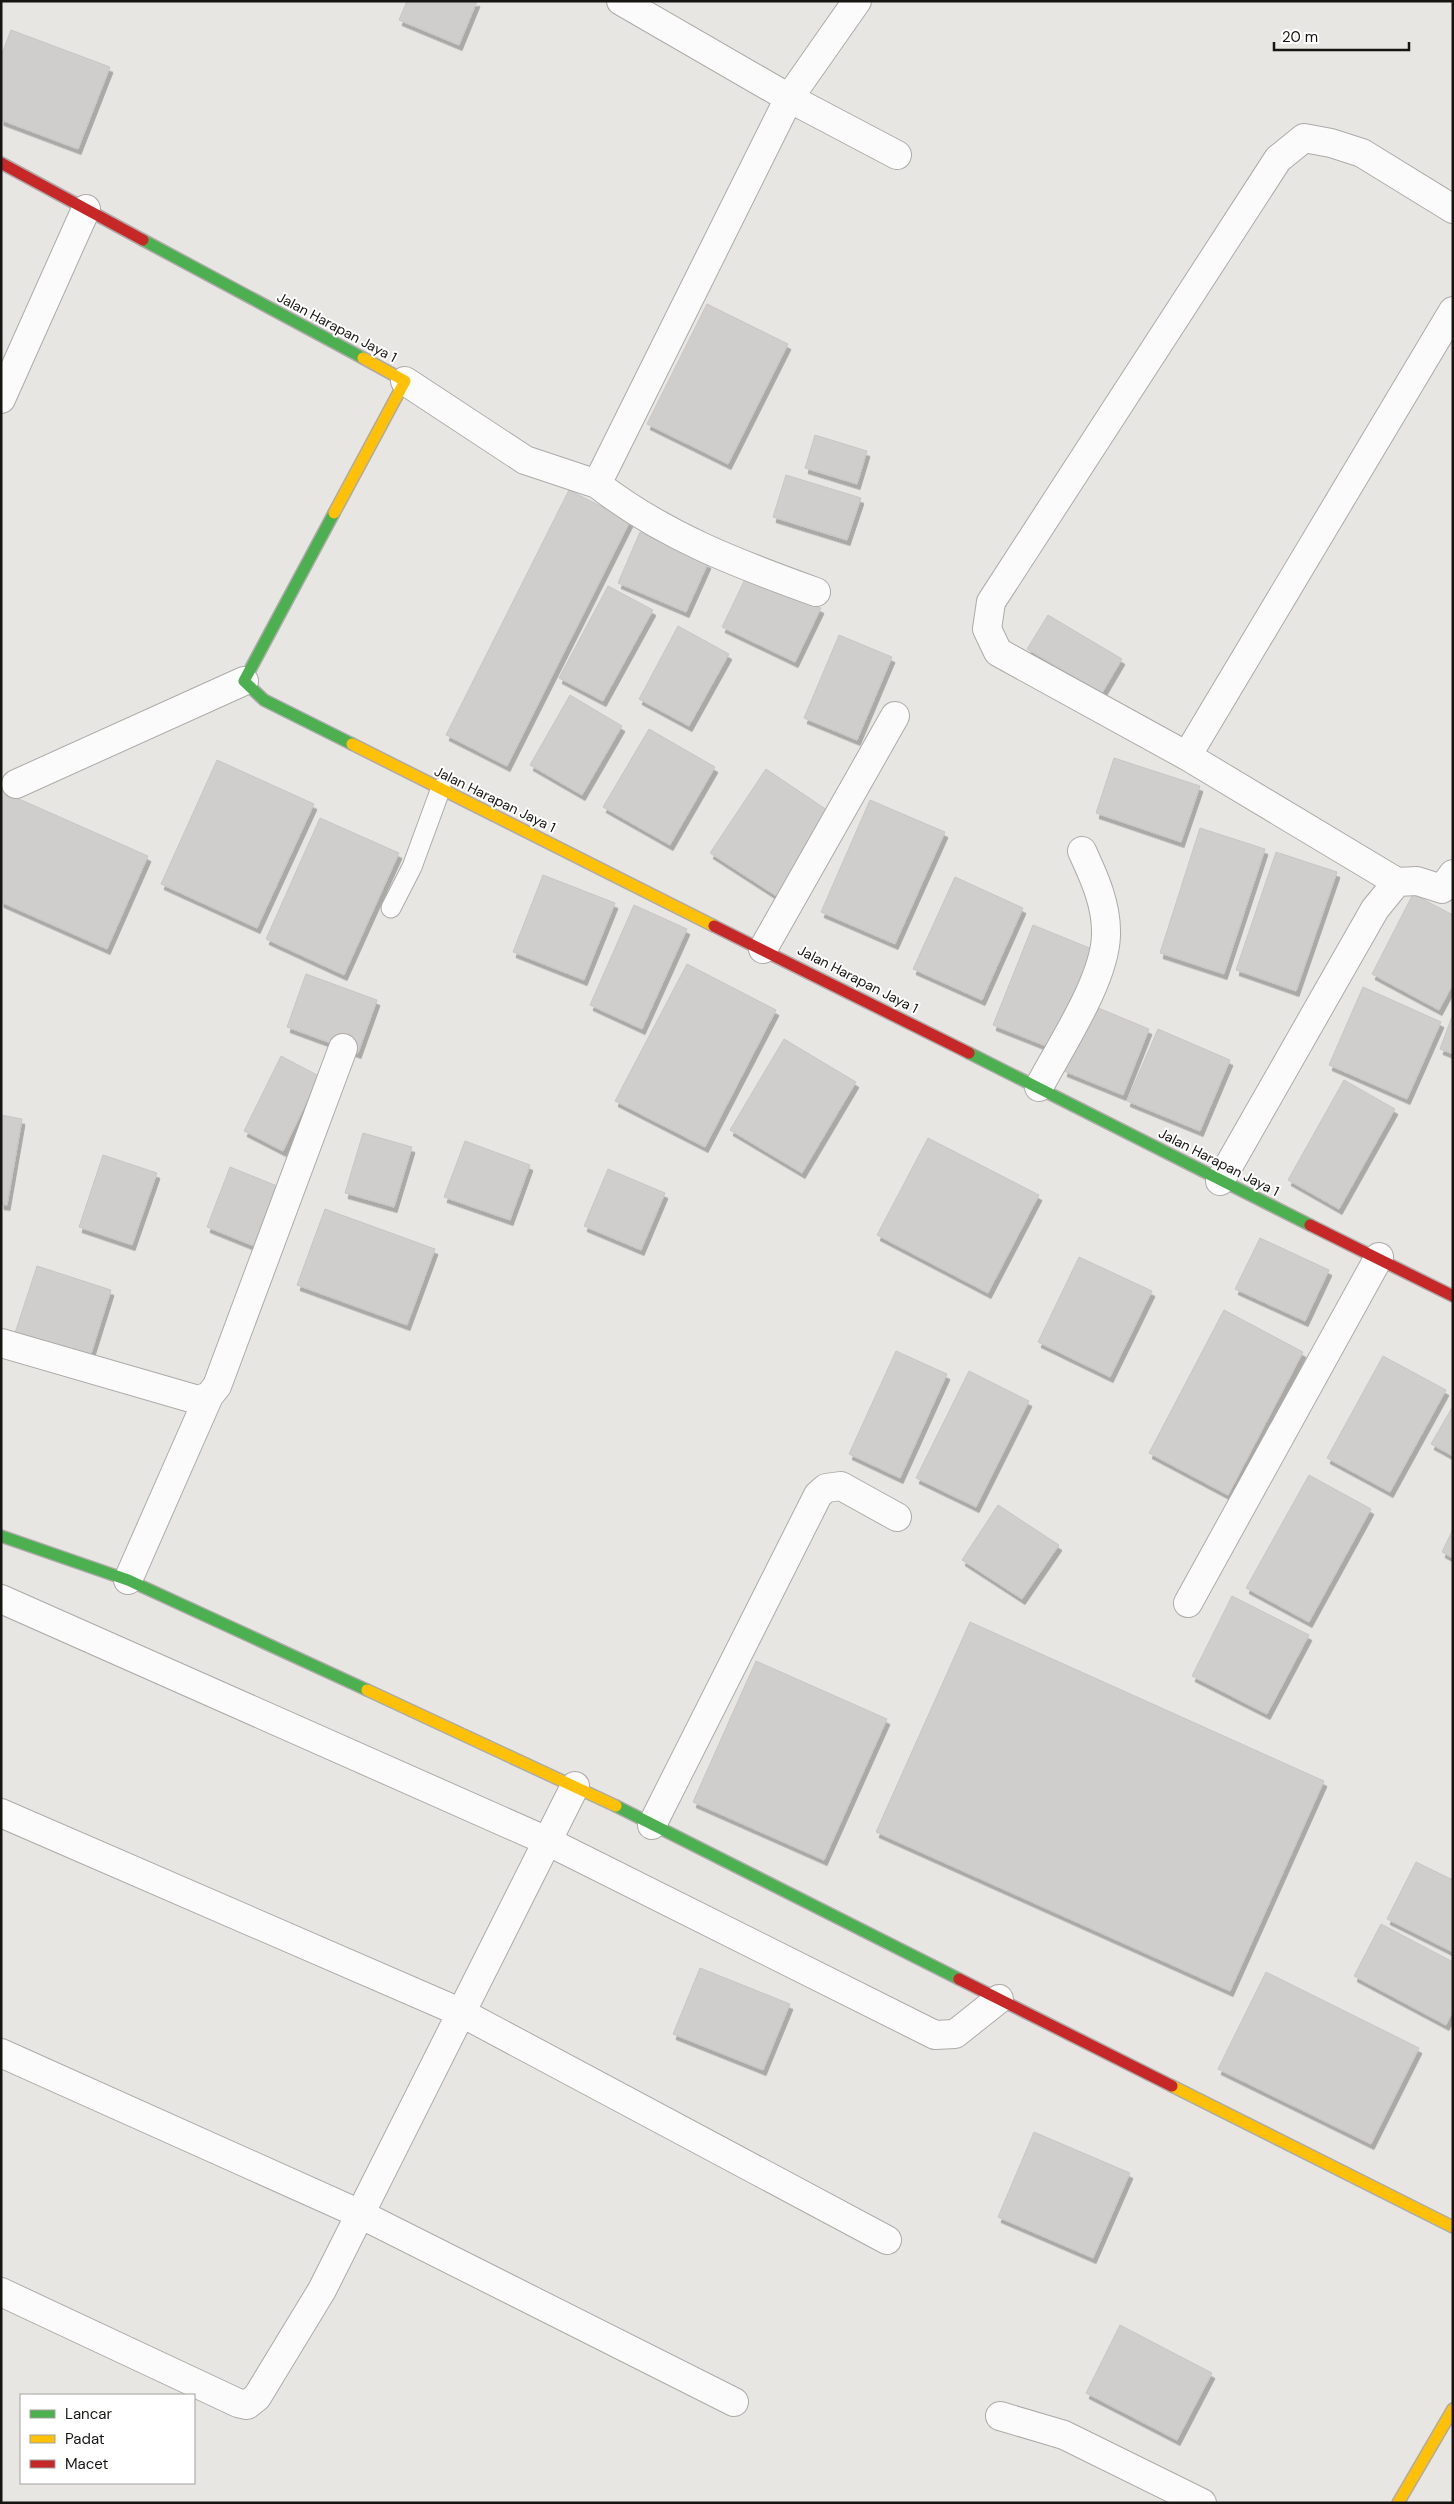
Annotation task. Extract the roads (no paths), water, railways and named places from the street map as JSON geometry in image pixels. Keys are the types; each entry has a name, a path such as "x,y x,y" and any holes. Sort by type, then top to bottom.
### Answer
{"street":[{"path":"621,1 789,98 897,154"},
{"path":"597,484 789,98 857,1"},
{"path":"1453,209 1362,153 1331,143 1304,138 1278,159 992,602 987,629 998,652 1187,756 1397,882 1417,881 1442,889 1453,874"},
{"name":"Jalan Harapan Jaya 1","path":"1,163 405,380 244,681 264,700 763,948 1039,1087 1220,1181 1379,1257 1453,1296"},
{"path":"1,399 86,209"},
{"path":"1187,756 1453,311"},
{"path":"405,380 525,460 597,484 630,509 700,547 816,592"},
{"path":"16,784 244,681"},
{"path":"763,948 895,716"},
{"path":"1039,1087 1097,978 1104,954 1104,915 1096,882 1082,851"},
{"path":"1220,1181 1375,909 1397,882"},
{"path":"128,1580 209,1396 217,1386 343,1048"},
{"path":"1188,1603 1379,1257"},
{"path":"1,1343 198,1400 209,1396"},
{"path":"652,1825 818,1495 826,1488 841,1486 897,1517"},
{"path":"1,1536 128,1580 575,1786 1453,2227"},
{"path":"1,1599 547,1841 935,2036 955,2034 999,1999"},
{"path":"1,2292 238,2403 247,2404 257,2396 322,2290 575,1786"},
{"path":"1,1813 462,2012 887,2240"},
{"path":"1,2053 360,2214 734,2402"},
{"path":"1398,2503 1453,2409"},
{"path":"1000,2416 1064,2435 1202,2503"}],"lane":[{"path":"391,908 412,867 441,788"}]}
